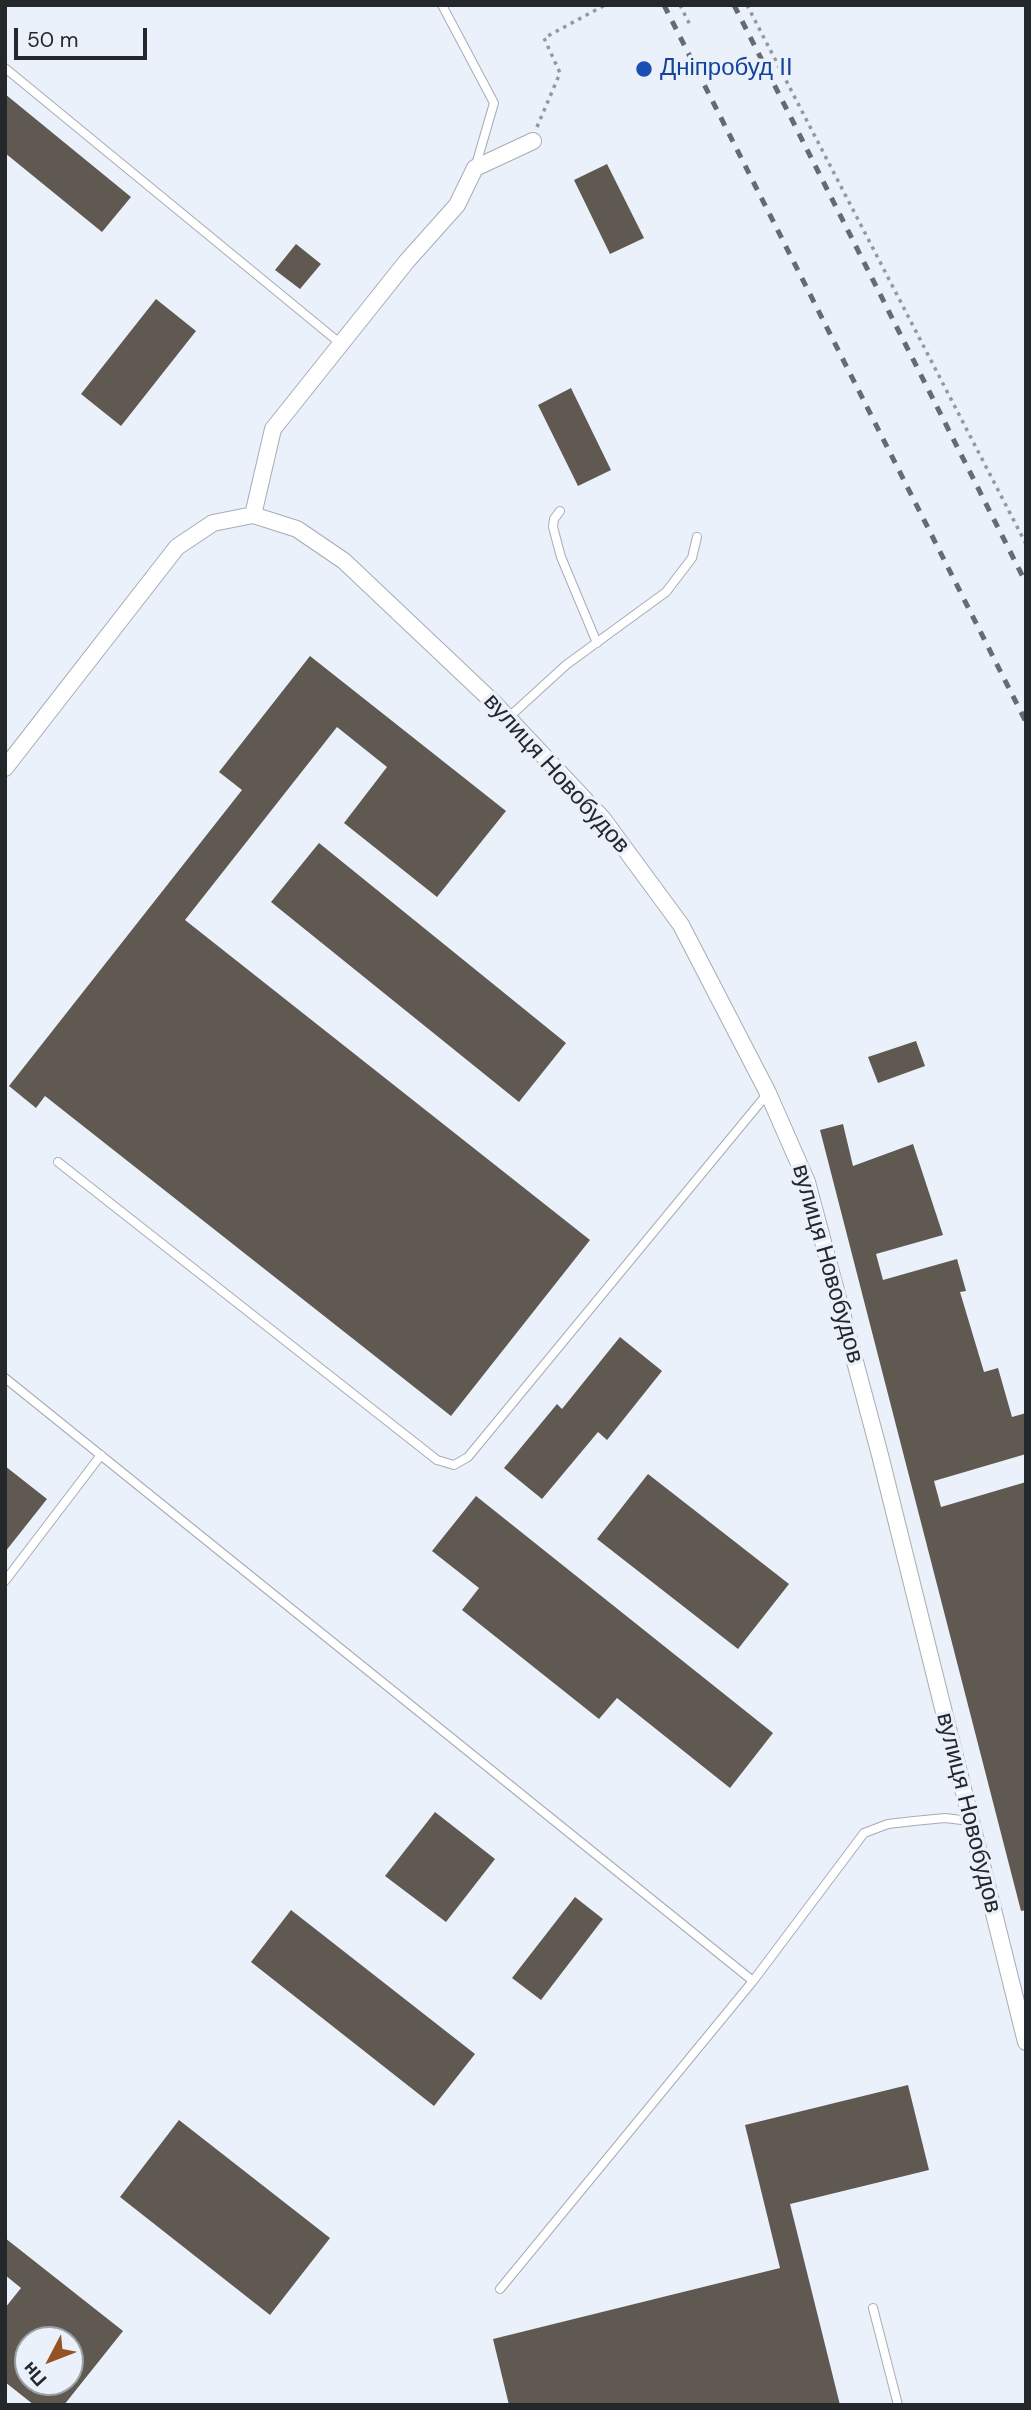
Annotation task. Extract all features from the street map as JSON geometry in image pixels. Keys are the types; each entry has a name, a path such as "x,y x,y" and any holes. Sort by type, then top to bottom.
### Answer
{"street":[{"path":"253,515 273,429 407,261 457,205 475,168 533,141"},
{"name":"вулиця Новобудов","path":"5,768 177,547 213,523 253,515 297,529 344,561 508,718 603,819 681,925 768,1093 807,1182 880,1455 1026,2042"}],"lane":[{"path":"442,5 494,103 475,168"},
{"path":"5,68 341,344"},
{"path":"560,511 554,519 553,527 561,557 597,643"},
{"path":"508,718 566,665 666,592 692,558 697,537"},
{"path":"58,1162 438,1461 454,1465 468,1457 768,1093"},
{"path":"5,1378 753,1981"},
{"path":"5,1581 101,1455"},
{"path":"500,2289 753,1981 864,1833 888,1824 914,1821 945,1818 970,1821"},
{"path":"873,2308 898,2405"}],"path":[{"path":"533,141 540,116 560,73 544,38 605,5"},
{"path":"680,5 691,27"},
{"path":"747,5 1026,544"}],"building":[{"path":"5,94 131,197 102,232 5,153"},
{"path":"607,164 644,238 610,254 574,180"},
{"path":"296,244 321,264 300,289 275,270"},
{"path":"156,299 196,331 121,426 81,394"},
{"path":"571,388 611,470 578,486 538,405"},
{"path":"310,656 506,811 437,897 344,823 387,767 337,727 185,920 590,1240 451,1416 45,1096 36,1108 9,1086 242,790 219,772"},
{"path":"319,843 566,1043 519,1102 271,902"},
{"path":"916,1041 925,1066 878,1083 868,1057"},
{"path":"843,1124 853,1166 913,1144 943,1235 876,1254 883,1280 957,1259 966,1291 960,1292 984,1372 998,1368 1012,1417 1026,1413 1026,1454 934,1481 941,1507 1026,1482 1026,1910 1021,1911 820,1130"},
{"path":"620,1337 662,1371 607,1440 598,1432 542,1499 504,1468 557,1404 562,1409"},
{"path":"5,1466 47,1499 5,1552"},
{"path":"648,1474 789,1584 738,1649 597,1539"},
{"path":"476,1496 773,1733 730,1788 617,1698 599,1719 462,1610 479,1588 432,1551"},
{"path":"435,1812 495,1859 446,1922 385,1876"},
{"path":"575,1897 603,1919 541,2000 512,1978"},
{"path":"291,1910 475,2054 434,2106 251,1962"},
{"path":"908,2085 929,2170 790,2204 840,2405 509,2405 493,2339 780,2268 745,2125"},
{"path":"179,2120 330,2238 270,2315 120,2197"},
{"path":"5,2238 123,2331 84,2380 84,2326 14,2326 14,2389 5,2382 5,2308 21,2288 5,2275"},
{"path":"23,2396 71,2396 64,2405 34,2405"}],"railway":[{"path":"664,5 1026,722"},
{"path":"734,5 1026,583"}],"place":[{"name":"Дніпробуд ІІ","path":"644,69"}]}
